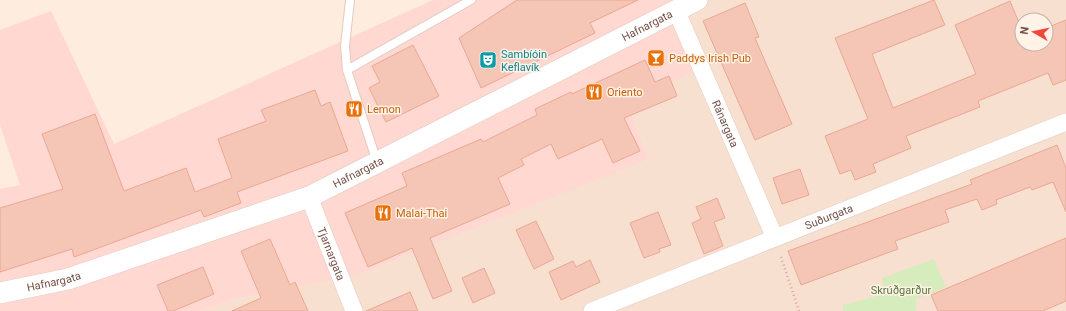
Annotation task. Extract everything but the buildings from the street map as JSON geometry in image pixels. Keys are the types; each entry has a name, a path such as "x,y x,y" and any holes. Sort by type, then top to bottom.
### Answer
{"street":[{"name":"Hafnargata","path":"0,293 68,279 309,197 697,0"},
{"name":"Ránargata","path":"676,10 775,238"},
{"name":"Suðurgata","path":"592,311 1066,122"},
{"name":"Tjarnargata","path":"309,197 354,311"}],"lane":[{"path":"350,0 346,40 347,70 377,163"},
{"path":"347,70 471,0"}],"path":[{"path":"775,238 799,311"}],"shaded area":[{"path":"433,0 712,0 687,12 710,66 626,101 649,159 356,275 238,298 200,311 0,311 0,189 20,185 0,125 0,30 51,11 114,144"},
{"path":"621,0 1066,0 1066,311 200,311 649,159 626,101"}],"green space":[{"name":"Skrúðgarður","path":"934,259 946,287 916,299 916,311 843,311 843,305 884,294 882,278"}],"place":[{"name":"Paddys Irish Pub","path":"656,58"},
{"name":"Sambíóin Keflavík","path":"488,60"},
{"name":"Oriento","path":"594,92"},
{"name":"Lemon","path":"354,109"},
{"name":"Malai-Thai","path":"383,213"}]}
